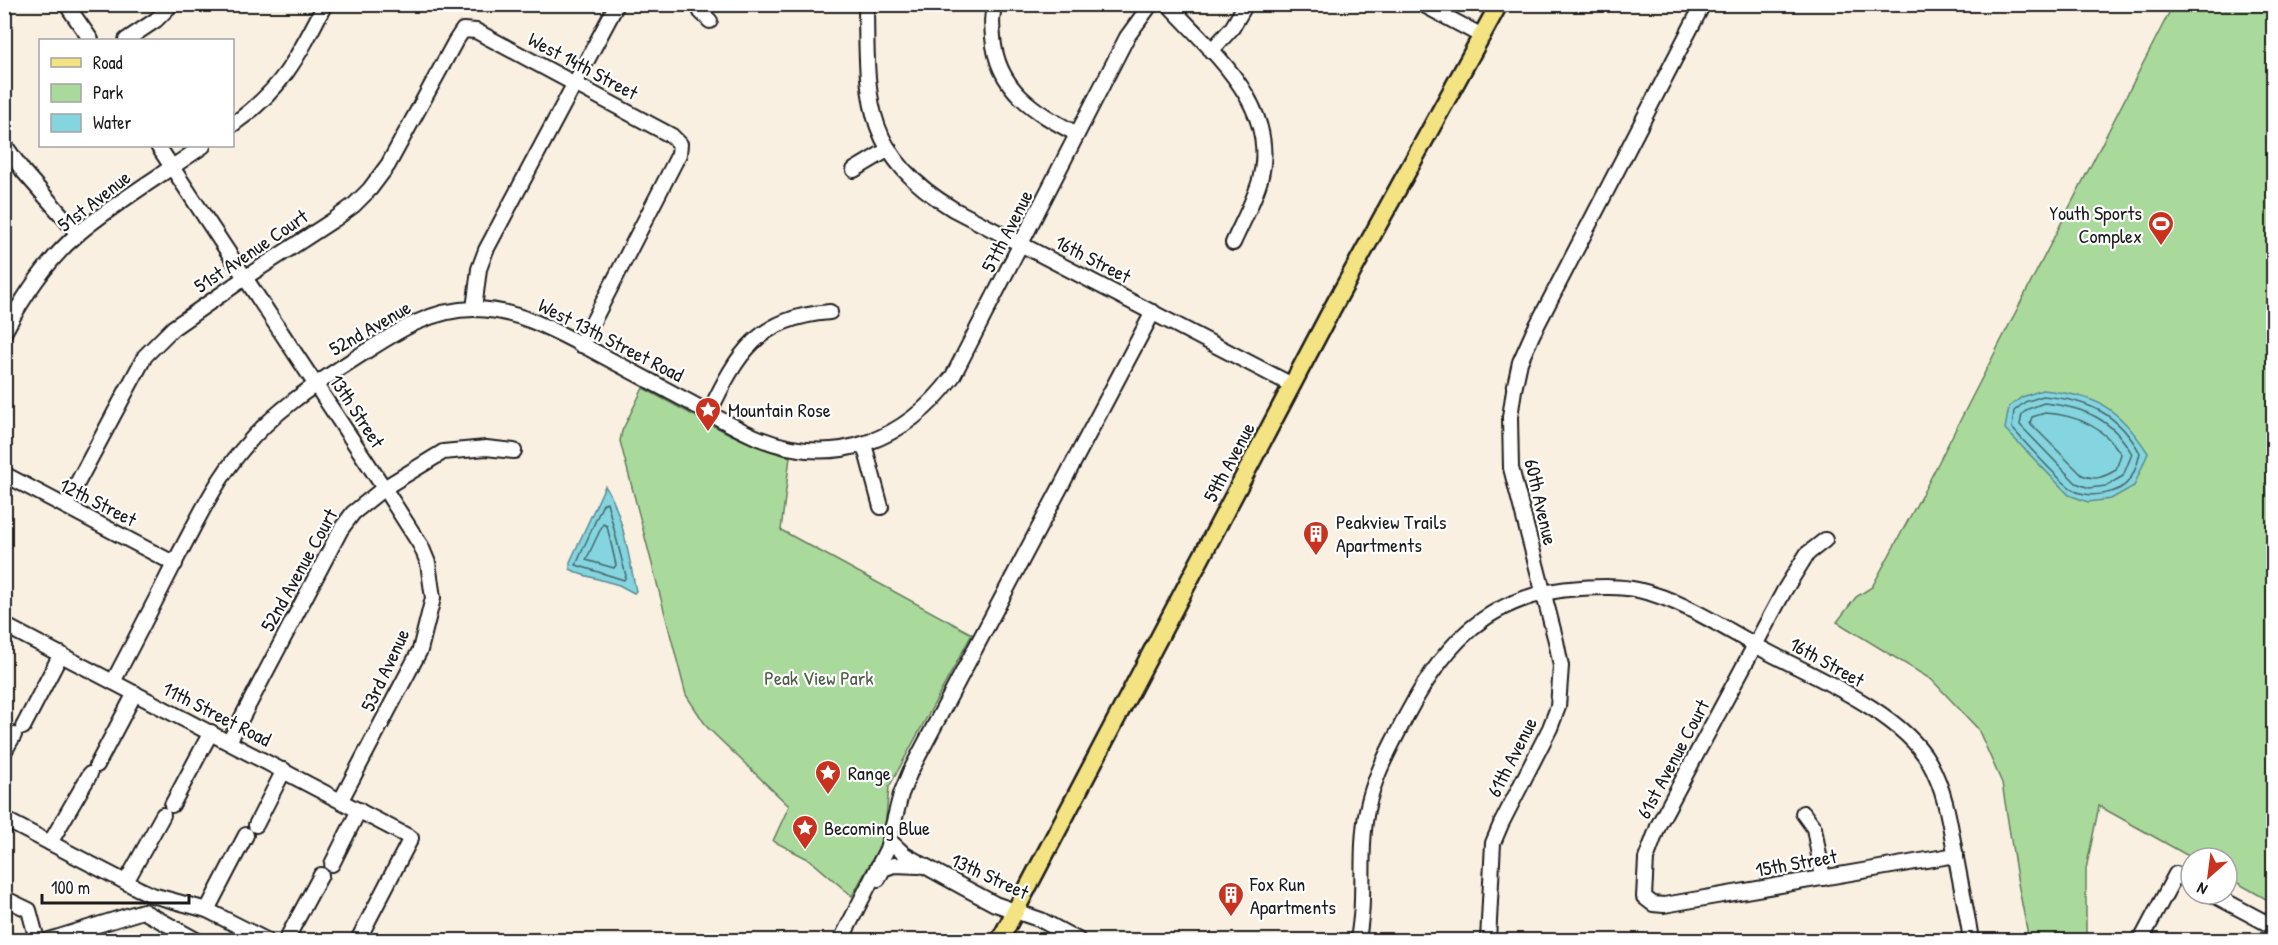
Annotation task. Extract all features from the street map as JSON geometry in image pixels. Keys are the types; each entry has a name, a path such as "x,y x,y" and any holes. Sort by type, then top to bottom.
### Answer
{"main road":[{"name":"59th Avenue","path":"1000,940 1332,309 1499,4"}],"street":[{"path":"66,4 89,39"},
{"path":"128,39 156,20 172,4"},
{"path":"234,124 260,104 284,78 297,59 325,4"},
{"path":"474,309 479,269 486,250 616,4"},
{"path":"698,4 701,12 710,21"},
{"name":"16th Street","path":"866,4 867,83 870,102 878,128 889,149 909,176 933,196 1292,385"},
{"path":"995,4 992,15 994,48 999,65 1011,85 1030,107 1077,134"},
{"name":"57th Avenue","path":"864,444 906,423 941,392 958,368 1127,37 1150,4"},
{"path":"1168,4 1234,76 1251,101 1262,135 1263,158 1260,181 1233,243"},
{"path":"1211,51 1232,28 1246,4"},
{"path":"1422,4 1482,36"},
{"name":"60th Avenue","path":"1542,592 1511,468 1510,417 1520,362 1580,240 1703,4"},
{"name":"West 14th Street","path":"463,30 476,31 672,136 680,144 679,154 581,345"},
{"name":"51st Avenue Court","path":"65,506 145,356 173,328 335,219 370,189 388,165 463,30"},
{"path":"4,144 23,171 78,234"},
{"name":"13th Street","path":"160,147 384,488"},
{"name":"51st Avenue","path":"4,333 45,269 78,234 202,147"},
{"path":"854,170 889,149"},
{"name":"West 13th Street Road","path":"474,309 520,316 758,437 791,447 832,449 864,444"},
{"name":"52nd Avenue","path":"113,682 215,486 242,449 275,414 316,384 401,329 437,315 474,309"},
{"path":"709,412 732,367 746,348 763,333 795,317 830,312"},
{"path":"841,940 890,841 900,794 910,772 1153,312"},
{"path":"864,444 881,507"},
{"name":"52nd Avenue Court","path":"229,742 341,529 353,513 384,488 443,452 486,448 514,450"},
{"name":"12th Street","path":"4,474 175,564"},
{"name":"53rd Avenue","path":"341,800 420,650 433,598 430,571 421,546 384,488"},
{"name":"61st Avenue Court","path":"1644,897 1646,858 1659,824 1784,591 1807,554 1825,540"},
{"name":"16th Street","path":"1542,592 1555,589 1609,586 1663,597 1883,715 1912,740 1929,762 1942,792 1951,821 1971,940"},
{"path":"1358,940 1362,901 1361,848 1367,809 1377,772 1418,691 1436,664 1455,642 1506,605 1542,592"},
{"name":"61th Avenue","path":"1488,940 1493,843 1550,729 1558,707 1561,666 1542,592"},
{"name":"11th Street Road","path":"4,625 411,838 358,940"},
{"path":"4,752 61,654"},
{"path":"50,843 135,693"},
{"path":"126,882 211,732"},
{"path":"207,910 284,770"},
{"path":"332,864 359,810"},
{"path":"1803,813 1814,828 1823,878"},
{"path":"4,819 152,895 207,910 266,940"},
{"name":"13th Street","path":"890,841 905,855 986,899 1041,920 1078,940"},
{"name":"15th Street","path":"1644,897 1653,904 1664,905 1956,855"},
{"path":"858,907 866,901 884,869 894,865 924,866"},
{"path":"2141,940 2176,874 2179,876"},
{"path":"286,940 321,875"},
{"path":"49,940 143,911 152,895"},
{"path":"4,898 29,910 37,940"},
{"path":"2235,906 2274,927"},
{"path":"143,911 196,940"}],"green space":[{"name":"Youth Sports Complex","path":"2173,5 2273,5 2273,903 2239,884 2239,846 2179,846 2179,851 2099,806 2086,869 2086,940 2029,940 2002,783 1978,729 1932,680 1837,622 1856,597 1872,587 1925,489"},
{"name":"Peak View Park","path":"643,388 733,436 790,457 781,530 972,634 889,787 884,838 852,896 810,860 773,841 789,806 707,727 686,695 620,441 622,431"}],"water":[{"path":"2042,390 2078,395 2092,400 2116,414 2127,424 2148,453 2134,486 2111,499 2088,502 2069,495 2005,429 2009,407 2022,397"},
{"path":"605,486 621,522 636,591 634,593 619,585 570,569 570,562"}],"place":[{"name":"Youth Sports Complex","path":"2161,247"},
{"name":"Mountain Rose","path":"708,433"},
{"name":"Peakview Trails Apartments","path":"1316,557"},
{"name":"Range","path":"828,796"},
{"name":"Becoming Blue","path":"805,851"},
{"name":"Fox Run Apartments","path":"1231,918"}]}
